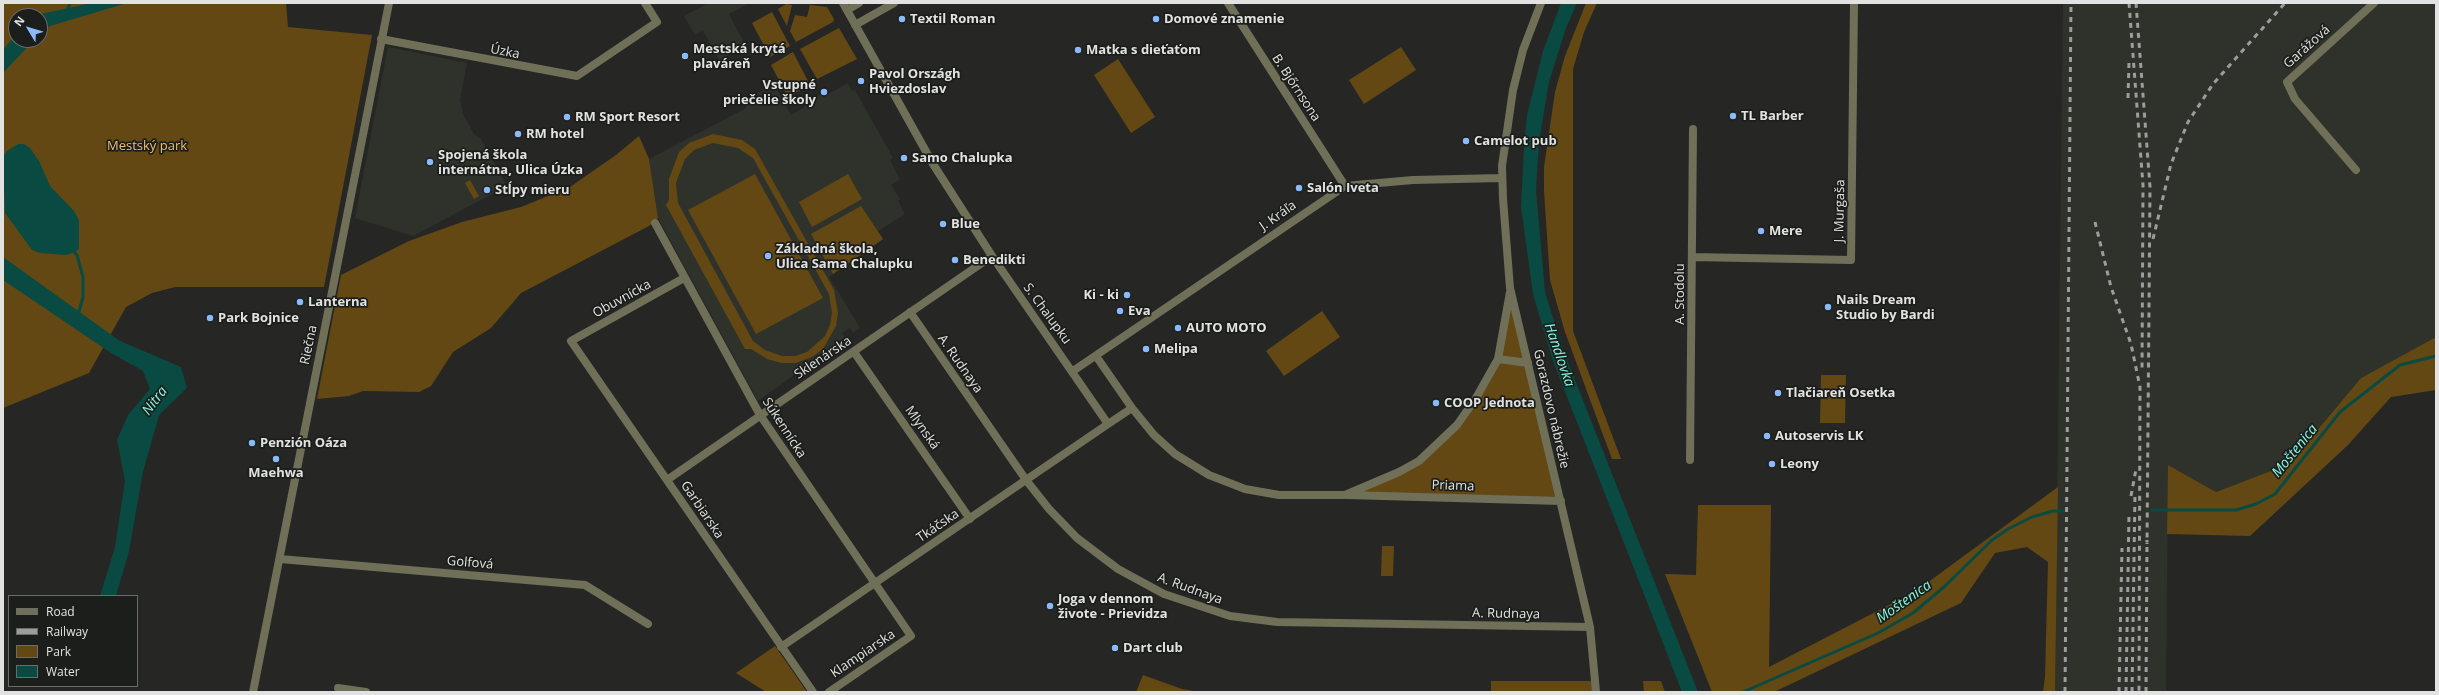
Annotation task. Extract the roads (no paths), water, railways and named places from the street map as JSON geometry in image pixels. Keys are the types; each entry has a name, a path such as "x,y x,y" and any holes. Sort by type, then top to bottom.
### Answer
{"street":[{"name":"Riečna","path":"253,692 389,3"},
{"name":"Úzka","path":"381,39 576,76 657,22 645,3"},
{"path":"845,6 859,3"},
{"path":"855,25 894,3"},
{"name":"B. Bjőrnsona","path":"1228,3 1345,186"},
{"name":"Gorazdovo nábrežie","path":"1541,3 1523,50 1513,90 1502,178 1510,288 1590,627 1596,692"},
{"name":"J. Murgaša","path":"1692,257 1851,260 1854,3"},
{"name":"Garážová","path":"2356,170 2295,99 2287,82 2374,3"},
{"name":"S. Chalupku","path":"845,6 933,164 992,256 1073,371 1108,424"},
{"name":"A. Stodolu","path":"1690,460 1693,129"},
{"name":"J. Kráľa","path":"1096,356 1345,186 1413,180 1502,178"},
{"name":"Súkennícka","path":"655,223 760,416 911,636"},
{"name":"Sklenárska","path":"667,480 992,256"},
{"name":"Obuvnícka","path":"571,341 684,278"},
{"path":"1344,495 1399,472 1419,461 1457,425 1470,407 1498,359 1510,288"},
{"name":"A. Rudnaya","path":"910,312 1026,480 1048,509 1077,538 1118,569 1164,594 1230,616 1302,623 1590,627"},
{"name":"Garbiarska","path":"571,341 813,692"},
{"name":"Mlynská","path":"854,352 970,519"},
{"path":"1073,371 1096,356 1132,408 1108,424"},
{"path":"1498,359 1528,363"},
{"name":"Priama","path":"1132,408 1166,447 1209,475 1245,489 1279,495 1344,495 1561,501"},
{"name":"Tkáčska","path":"781,647 1108,424"},
{"name":"Golfová","path":"280,558 585,585 648,624"},
{"name":"Klampiarska","path":"829,692 911,636"},
{"path":"338,688 366,692"}],"water":[{"path":"92,3 127,3 48,28 48,12"},
{"name":"Handlovka","path":"1561,3 1577,3 1566,28 1549,82 1539,142 1536,190 1545,292 1562,347 1698,692 1682,692 1552,358 1533,294 1521,207 1527,115 1543,51"},
{"path":"8,44 8,48 26,48 3,73 3,50"},
{"path":"18,144 24,144 30,148 39,161 50,186 74,211 79,220 79,249 75,252 66,255 40,253 32,250 5,213 3,157 7,151"},
{"path":"3,257 120,341 181,367 187,388 159,415 143,472 129,551 116,595 100,595 115,547 125,481 117,440 128,415 150,389 143,371 111,353 3,280"}],"waterway":[{"name":"Nitra","path":"68,10 70,3"},
{"path":"72,250 77,255 83,277 83,297 78,315"},
{"name":"Moštenica","path":"2152,510 2236,510 2256,504 2275,494 2340,412 2400,365 2436,356"},
{"name":"Moštenica","path":"1743,692 1878,633 1913,613 1944,587 1992,540 2008,529 2032,517 2053,511 2063,511"}],"railway":[{"path":"2065,692 2071,3"},
{"path":"2129,3 2143,185 2142,372"},
{"path":"2136,3 2150,187 2147,544"},
{"path":"2153,239 2171,164 2188,122 2213,84 2285,3"},
{"path":"2128,98 2129,62"},
{"path":"2095,222 2111,287 2131,344 2140,387 2139,692"},
{"path":"2131,496 2136,469"},
{"path":"2132,692 2135,492"},
{"path":"2126,692 2129,514"},
{"path":"2146,692 2147,540"},
{"path":"2119,692 2122,548"}],"place":[{"name":"Textil Roman","path":"902,19"},
{"name":"Domové znamenie","path":"1156,19"},
{"name":"Matka s dieťaťom","path":"1078,50"},
{"name":"Mestská krytá plaváreň","path":"685,56"},
{"name":"Pavol Országh Hviezdoslav","path":"861,81"},
{"name":"Vstupné priečelie školy","path":"824,92"},
{"name":"TL Barber","path":"1733,116"},
{"name":"RM Sport Resort","path":"567,117"},
{"name":"RM hotel","path":"518,134"},
{"name":"Camelot pub","path":"1466,141"},
{"name":"Samo Chalupka","path":"904,158"},
{"name":"Spojená škola internátna, Ulica Úzka","path":"430,162"},
{"name":"Salón Iveta","path":"1299,188"},
{"name":"Stĺpy mieru","path":"487,190"},
{"name":"Blue","path":"943,224"},
{"name":"Mere","path":"1761,231"},
{"name":"Základná škola, Ulica Sama Chalupku","path":"768,256"},
{"name":"Benedikti","path":"955,260"},
{"name":"Ki - ki","path":"1127,295"},
{"name":"Lanterna","path":"300,302"},
{"name":"Nails Dream Studio by Bardi","path":"1828,307"},
{"name":"Eva","path":"1120,311"},
{"name":"Park Bojnice","path":"210,318"},
{"name":"AUTO MOTO","path":"1178,328"},
{"name":"Melipa","path":"1146,349"},
{"name":"Tlačiareň Osetka","path":"1778,393"},
{"name":"COOP Jednota","path":"1436,403"},
{"name":"Autoservis LK","path":"1767,436"},
{"name":"Penzión Oáza","path":"252,443"},
{"name":"Maehwa","path":"276,459"},
{"name":"Leony","path":"1772,464"},
{"name":"Joga v dennom živote - Prievidza","path":"1050,606"},
{"name":"Dart club","path":"1115,648"}],"park label":[{"name":"Mestský park","path":"147,146"}]}
